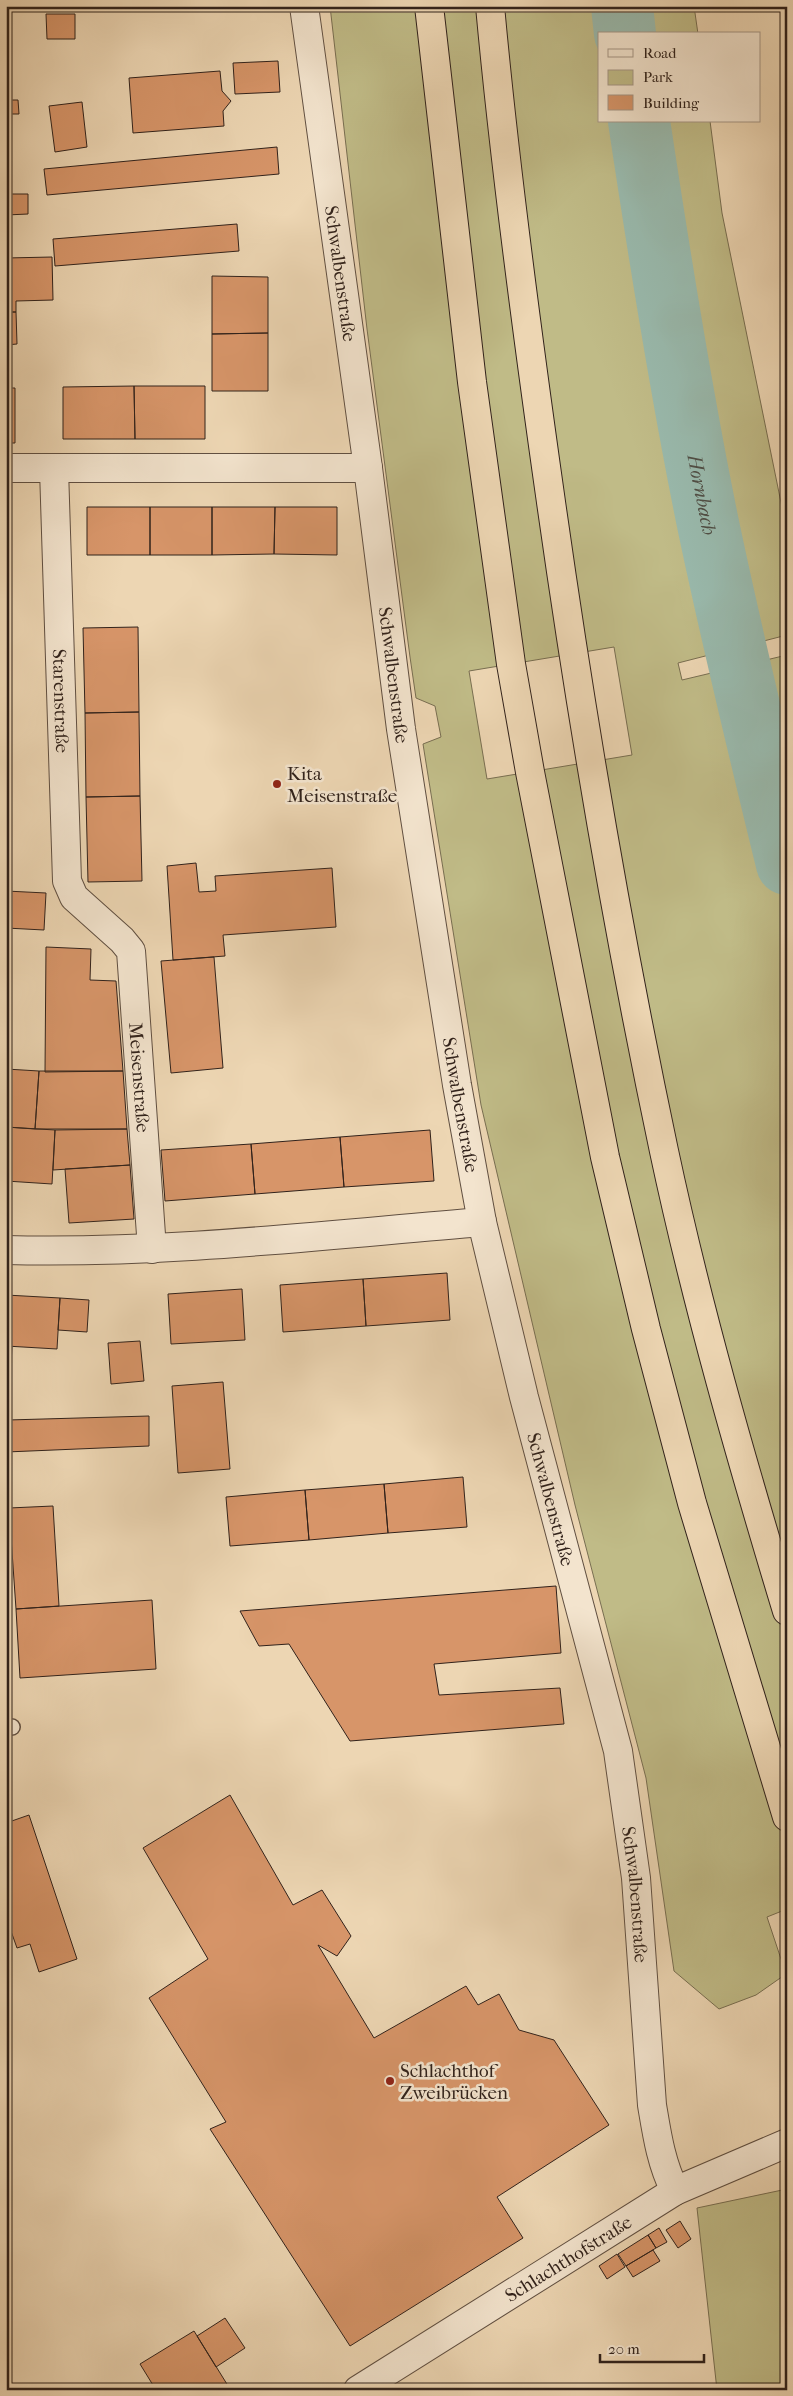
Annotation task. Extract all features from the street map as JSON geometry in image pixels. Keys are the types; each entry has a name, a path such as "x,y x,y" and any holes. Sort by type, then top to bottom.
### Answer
{"highway":[{"path":"429,6 472,382 511,664 530,772 605,1157 646,1329 692,1503 787,1817"},
{"path":"490,6 530,354 589,761 665,1152 706,1324 749,1488 787,1611"}],"street":[{"name":"Schwalbenstraße","path":"304,6 368,468 401,728 457,1085 482,1222 524,1397 618,1751 636,1878 652,2105 666,2173 675,2190"},
{"path":"6,468 368,468"},
{"name":"Starenstraße","path":"54,469 67,881 74,897 100,919"},
{"name":"Meisenstraße","path":"100,919 122,940 131,952 152,1249"},
{"path":"6,1250 70,1252 152,1249 482,1222"},
{"name":"Schlachthofstraße","path":"358,2390 675,2190 787,2143"}],"green space":[{"path":"330,6 694,6 698,32 598,32 598,122 710,122 722,213 787,532 787,635 678,663 682,680 787,655 787,1909 767,1917 786,1974 756,1995 719,2009 674,1971 646,1778 575,1505 481,1105 423,744 441,737 435,706 416,698 367,329","holes":["614,647 632,755 487,779 469,671"]},
{"path":"787,2189 787,2390 717,2390 697,2208"}],"building":[{"path":"46,14 75,14 75,39 47,39"},
{"path":"278,61 280,92 235,94 233,63"},
{"path":"220,71 222,91 231,101 223,111 224,126 133,133 129,78"},
{"path":"6,100 18,100 19,114 6,114"},
{"path":"82,102 87,147 55,152 49,106"},
{"path":"277,147 279,174 47,195 44,169"},
{"path":"6,194 28,194 28,214 6,215"},
{"path":"237,224 239,251 55,266 53,239"},
{"path":"52,257 53,300 16,301 16,312 6,312 6,258"},
{"path":"212,276 268,277 268,333 212,334"},
{"path":"6,312 16,312 17,344 6,345"},
{"path":"268,333 268,391 212,391 212,334"},
{"path":"134,386 135,439 63,439 63,387"},
{"path":"134,386 205,386 205,439 135,439"},
{"path":"6,388 15,388 15,443 6,443"},
{"path":"87,507 150,507 150,555 87,555"},
{"path":"150,507 212,507 212,555 150,555"},
{"path":"212,507 275,507 274,554 212,555"},
{"path":"275,507 337,507 337,555 274,554"},
{"path":"138,627 139,712 85,713 83,628"},
{"path":"139,712 140,796 86,797 85,713"},
{"path":"140,796 142,881 88,882 86,797"},
{"path":"196,863 199,892 216,891 215,876 332,868 336,927 223,935 225,956 173,960 167,866"},
{"path":"6,891 46,893 44,930 6,928"},
{"path":"46,947 91,949 90,980 116,981 123,1071 45,1072"},
{"path":"214,957 223,1068 171,1073 161,961"},
{"path":"6,1069 39,1071 35,1129 6,1127"},
{"path":"39,1071 123,1071 127,1129 35,1129"},
{"path":"6,1127 55,1130 52,1184 6,1181"},
{"path":"127,1129 130,1165 53,1170 55,1130"},
{"path":"430,1130 434,1181 344,1187 340,1137"},
{"path":"340,1137 344,1187 255,1194 251,1144"},
{"path":"251,1144 255,1194 165,1201 161,1150"},
{"path":"130,1165 134,1219 69,1223 65,1169"},
{"path":"447,1273 450,1320 366,1326 363,1279"},
{"path":"363,1279 366,1326 283,1332 280,1285"},
{"path":"242,1289 245,1340 171,1344 168,1294"},
{"path":"6,1295 60,1298 57,1349 6,1346"},
{"path":"60,1298 89,1300 87,1332 58,1330"},
{"path":"140,1341 144,1381 111,1384 108,1343"},
{"path":"6,1346 12,1346 8,1420 149,1416 149,1446 6,1452"},
{"path":"223,1382 230,1469 178,1473 172,1386"},
{"path":"463,1477 467,1527 388,1533 384,1484"},
{"path":"384,1484 388,1533 309,1540 305,1490"},
{"path":"305,1490 309,1540 230,1546 226,1497"},
{"path":"53,1506 59,1606 16,1609 9,1508"},
{"path":"556,1586 561,1653 434,1664 439,1695 560,1688 564,1724 350,1741 289,1644 259,1646 240,1611"},
{"path":"152,1600 156,1669 20,1678 16,1609"},
{"name":"Schlachthof Zweibrücken","path":"230,1795 293,1905 322,1890 351,1936 337,1956 318,1945 374,2038 466,1986 478,2005 499,1994 519,2030 554,2040 609,2125 497,2197 523,2238 350,2346 210,2129 226,2122 149,1998 208,1959 143,1848"},
{"path":"29,1815 77,1959 39,1972 30,1944 17,1948 6,1917 6,1823"},
{"path":"680,2221 691,2239 678,2248 666,2230"},
{"path":"659,2228 667,2242 656,2248 648,2235"},
{"path":"648,2235 656,2248 626,2266 618,2254"},
{"path":"653,2250 660,2261 633,2277 626,2266"},
{"path":"617,2254 625,2267 607,2279 599,2266"},
{"path":"225,2318 245,2348 216,2367 197,2336"},
{"path":"194,2331 230,2389 156,2390 140,2364"}],"waterway":[{"name":"Hornbach","path":"622,6 625,32"},
{"name":"Hornbach","path":"639,122 670,320 707,519 735,649 787,864"}],"place":[{"name":"Kita Meisenstraße","path":"277,784"},
{"name":"Schlachthof Zweibrücken","path":"390,2081"}]}
